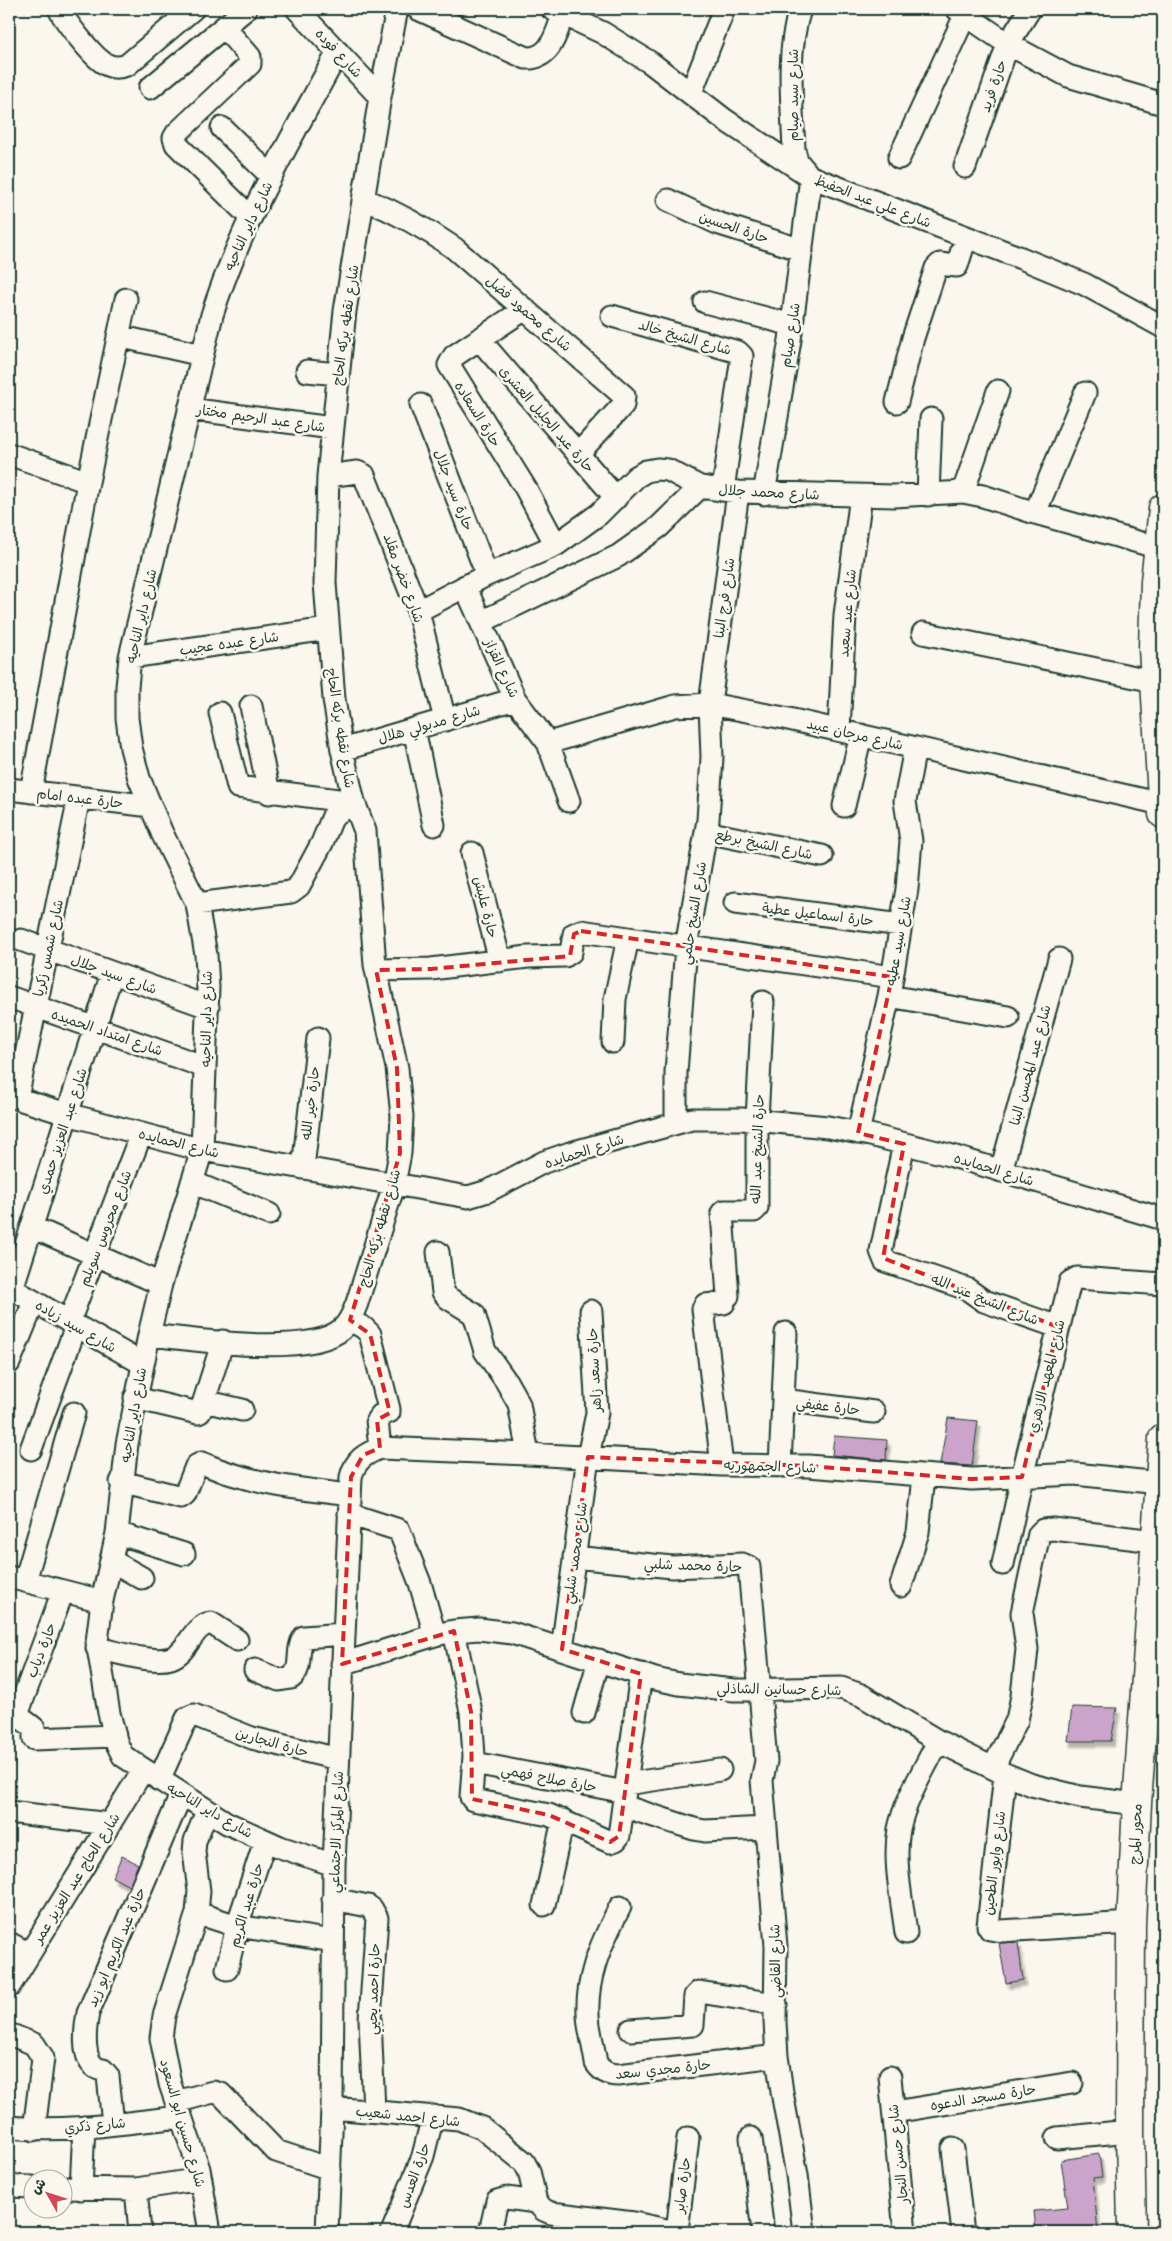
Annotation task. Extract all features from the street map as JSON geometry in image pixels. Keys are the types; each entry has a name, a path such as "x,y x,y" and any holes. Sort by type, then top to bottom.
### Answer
{"main road":[{"path":"1163,508 1153,614 1154,681 1163,809"},
{"name":"محور المرج","path":"1132,2232 1130,2130 1131,1923 1137,1804 1163,1438"}],"street":[{"path":"58,9 70,26 103,63 121,67 193,9"},
{"path":"150,88 246,9"},
{"name":"شارع فوده","path":"297,9 380,96"},
{"name":"شارع نقطه بركه الحاج","path":"149,1335 284,1344 311,1342 341,1330 350,1320 360,1294 394,1185 400,1153 402,1116 397,1068 376,970 365,831 354,802 342,750 334,699 325,583 328,476 345,312 380,96 397,9"},
{"path":"418,9 526,58 536,58 544,55 550,48 561,10"},
{"path":"691,93 724,9"},
{"name":"شارع سيد صيام","path":"800,9 794,28 792,58 794,149 797,161 811,176"},
{"name":"حارة فريد","path":"965,166 1008,44 1030,9"},
{"name":"شارع علي عبد الحفيظ","path":"561,10 643,58 725,120 811,176 1084,284 1163,327"},
{"path":"900,158 964,11 1008,44 1068,76 1163,104"},
{"path":"224,27 250,57 250,64 174,138 176,144 250,217"},
{"name":"شارع داير الناحيه","path":"334,1865 265,1841 207,1811 123,1756 119,1751 115,1736 97,1648 102,1601 117,1533 121,1482 142,1364 161,1284 202,1150 208,1007 206,955 197,904 139,778 131,748 127,718 126,687 130,657 202,355 224,279 250,217 338,52"},
{"path":"222,128 271,176"},
{"name":"شارع صيام","path":"764,494 792,325 811,176"},
{"name":"شارع محمود فضل","path":"364,199 393,211 424,228 454,248 624,396 623,405 578,454"},
{"name":"حارة الحسين","path":"668,200 718,223 802,250"},
{"path":"897,402 913,338 936,268 940,264 957,266 966,237"},
{"path":"31,792 88,482 126,299"},
{"path":"705,302 792,325"},
{"name":"حارة السعاده","path":"525,309 454,356 450,360 450,370 526,488 556,545"},
{"name":"شارع الشيخ خالد","path":"612,316 738,352 742,356 731,491"},
{"path":"118,336 202,355"},
{"name":"حارة عبد الجليل العشرى","path":"479,339 616,498"},
{"path":"307,371 338,374"},
{"path":"963,492 998,391"},
{"path":"1035,513 1085,393"},
{"name":"حارة سيد جلال","path":"420,405 487,575"},
{"name":"شارع عبد الرحيم مختار","path":"189,409 332,428"},
{"path":"928,495 931,419"},
{"path":"9,454 88,482"},
{"name":"شارع محمد جلال","path":"418,611 487,575 556,545 599,514 636,477 646,471 657,469 668,470 700,487 764,494 861,496 928,495 963,492 983,496 1035,513 1159,548"},
{"name":"شارع خضر مقلد","path":"328,476 357,472 364,475 418,611 445,720"},
{"path":"481,622 618,556 659,527 700,487"},
{"name":"شارع فرج البنا","path":"710,704 731,491"},
{"name":"شارع عبد سعيد","path":"839,730 845,615 861,496"},
{"name":"شارع القزاز","path":"465,586 515,699 548,744 569,801"},
{"name":"شارع عبده عجيب","path":"130,657 328,629"},
{"path":"923,633 1154,681"},
{"name":"شارع مدبولي هلال","path":"342,750 515,699"},
{"name":"شارع مرجان عبيد","path":"548,744 675,706 710,704 861,735 1163,809"},
{"name":"شارع الشيخ حلمي","path":"676,1123 676,1072 686,947 706,832 711,784 710,704"},
{"path":"251,706 269,793"},
{"path":"220,713 236,784 241,789 354,802"},
{"path":"414,729 434,825"},
{"path":"844,806 861,735"},
{"name":"شارع سيد عطيه","path":"858,1133 890,986 907,889 911,841 905,801 915,748"},
{"name":"حارة عبده امام","path":"9,789 151,806"},
{"name":"شارع شمس زكريا","path":"13,1097 36,1007 79,798"},
{"path":"197,904 291,892 299,886 334,816 354,802"},
{"name":"شارع الشيخ برطع","path":"706,832 822,856"},
{"name":"حارة عليش","path":"472,853 500,961"},
{"name":"حارة اسماعيل عطية","path":"735,903 901,925"},
{"path":"376,970 431,969 568,955 571,952 574,934 578,931 686,947 890,986 1008,1017"},
{"path":"613,1042 615,998 628,938"},
{"name":"شارع سيد جلال","path":"20,940 208,1007"},
{"name":"شارع عبد المحسن البنا","path":"1001,1171 1059,959"},
{"name":"شارع عبد العزيز حمدي","path":"10,1288 32,1227 112,973"},
{"name":"شارع امتداد الحميده","path":"9,997 206,1067"},
{"name":"حارة الشيخ عبد الله","path":"722,1465 703,1309 705,1306 726,1299 722,1213 724,1211 756,1210 757,1120 763,1002"},
{"name":"حارة خير الله","path":"303,1168 318,1038"},
{"name":"شارع الحمايده","path":"13,1097 67,1114 202,1150 457,1196 478,1195 553,1159 699,1118 757,1120 828,1127 904,1144 1163,1219"},
{"name":"شارع محروس سويلم","path":"31,1449 95,1255 141,1134"},
{"name":"شارع الشيخ عبد الله","path":"904,1144 881,1251 885,1261 967,1289 984,1301 1058,1327"},
{"path":"192,1182 269,1214"},
{"path":"32,1227 161,1284"},
{"path":"438,1252 443,1292 448,1298 468,1308 474,1314 485,1351 519,1404 528,1454"},
{"name":"شارع المعهد الازهري","path":"1003,1564 1069,1284 1073,1279 1163,1284"},
{"name":"شارع سيد زياده","path":"10,1288 142,1364"},
{"path":"9,1363 34,1302"},
{"name":"حارة سعد زاهر","path":"588,1457 598,1405 591,1311"},
{"path":"350,1320 370,1334 389,1408 389,1412 381,1415 377,1420 380,1448"},
{"name":"حارة عفيفي","path":"780,1466 786,1333"},
{"path":"135,1398 200,1412 223,1341"},
{"name":"حارة عفيفي","path":"783,1400 874,1412"},
{"path":"204,1401 242,1410"},
{"path":"74,1413 17,1579 102,1601"},
{"name":"شارع الجمهوريه","path":"380,1448 722,1465 808,1466 924,1477 972,1479 1075,1474 1159,1482"},
{"name":"شارع المركز الاجتماعي","path":"326,2232 332,2108 334,1865 350,1504 354,1466 363,1456 380,1448"},
{"name":"شارع محمد شلبي","path":"562,1649 588,1457"},
{"path":"121,1482 184,1496 196,1466 202,1463 250,1481 350,1504 399,1530 420,1583 445,1633 471,1712 474,1763 471,1797 473,1800 533,1811 562,1820 607,1841 613,1841 619,1836 641,1674"},
{"path":"901,1586 918,1532 924,1477"},
{"path":"999,1771 1017,1720 1026,1678 1028,1649 1022,1613 1039,1534 1043,1530 1053,1529 1155,1541"},
{"path":"117,1533 184,1554"},
{"name":"حارة محمد شلبي","path":"574,1557 672,1567 746,1565 749,1567 759,1690"},
{"path":"112,1561 142,1578"},
{"name":"حارة دياب","path":"63,1591 17,1715 34,1728 34,1739 115,1736"},
{"path":"97,1648 143,1658 165,1659 182,1652 201,1626 211,1623 237,1640"},
{"name":"شارع حسانين الشاذلي","path":"342,1664 445,1633 497,1630 641,1674 697,1687 734,1690 841,1688 861,1695 938,1741 1032,1785 1080,1797 1137,1804"},
{"path":"255,1670 279,1680 291,1678 298,1670 301,1642 304,1637 344,1634"},
{"path":"584,1713 599,1660"},
{"name":"شارع القاضي","path":"759,1690 766,1761 762,1780 776,1946 777,2056 797,2175 804,2232"},
{"name":"حارة النجارين","path":"151,1775 187,1718 194,1715 252,1738 338,1759"},
{"path":"906,1933 897,1846 899,1828 938,1741"},
{"name":"حارة صلاح فهمي","path":"474,1763 624,1794"},
{"path":"624,1794 720,1770"},
{"name":"شارع وابور الطحين","path":"999,1771 988,1926 990,1929 1001,1931 1131,1923"},
{"name":"شارع الحاج عبد العزيز عمر","path":"9,1987 110,1824 151,1775"},
{"path":"624,1794 694,1830 766,1828"},
{"name":"حارة عبد الكريم ابو زيد","path":"113,2124 108,2076 103,2070 95,2069 90,2064 86,2037 88,2013 181,1795"},
{"name":"شارع حسين ابو السعود","path":"207,1811 195,1841 194,1852 199,1891 197,1913 164,2016 161,2038 164,2060 178,2109 199,2169 210,2232"},
{"path":"9,1812 110,1824"},
{"path":"544,1905 562,1820"},
{"name":"حارة عبد الكريم","path":"228,1969 237,1926 265,1841"},
{"name":"حارة احمد يحيي","path":"333,1899 368,1906 377,1918 370,2019 374,2111"},
{"name":"حارة مجدي سعد","path":"620,1907 601,1943 590,1982 588,2023 596,2063 605,2073 618,2075 777,2056"},
{"path":"197,1913 237,1926 333,1941"},
{"path":"9,1943 29,1954"},
{"path":"631,2030 692,2025 695,1996 700,1992 776,2004"},
{"path":"9,2034 34,2044 43,2058 34,2130"},
{"name":"شارع حسن النجار","path":"890,2076 905,2232"},
{"name":"حارة مسجد الدعوه","path":"894,2112 1072,2083"},
{"name":"شارع ذكري","path":"9,2127 34,2130 113,2124 178,2109 214,2092 221,2094 276,2151 330,2169"},
{"name":"شارع احمد شعيب","path":"332,2108 459,2119 482,2128 524,2162 529,2171 536,2202"},
{"name":"حارة العدس","path":"392,2232 423,2156 433,2116"},
{"path":"84,2127 72,2188 136,2189 201,2179"},
{"path":"1057,2138 1130,2130"},
{"name":"حارة صابر","path":"677,2232 688,2138"},
{"path":"751,2138 763,2232"},
{"path":"952,2149 964,2232"},
{"path":"9,2186 22,2187"},
{"path":"136,2189 140,2232"},
{"path":"490,2232 497,2201 507,2198 536,2202 544,2210 587,2225 677,2232"}],"highlighted area":[{"path":"581,931 892,977 858,1133 904,1144 883,1258 1058,1327 1022,1477 972,1479 808,1466 588,1457 562,1649 641,1674 619,1836 610,1842 549,1815 472,1799 471,1712 454,1631 342,1664 351,1477 363,1455 380,1448 377,1420 390,1413 370,1334 350,1320 400,1153 397,1068 376,970 431,969 570,956 574,934"}],"building":[{"path":"948,1418 978,1421 972,1466 940,1464"},
{"path":"834,1436 887,1440 886,1460 832,1455"},
{"path":"1072,1707 1117,1708 1111,1741 1068,1741"},
{"path":"122,1856 138,1864 129,1886 112,1877"},
{"path":"1018,1942 1023,1980 1006,1983 999,1943"},
{"path":"1099,2154 1102,2177 1093,2178 1098,2232 1036,2232 1034,2211 1068,2208 1061,2160"}]}
